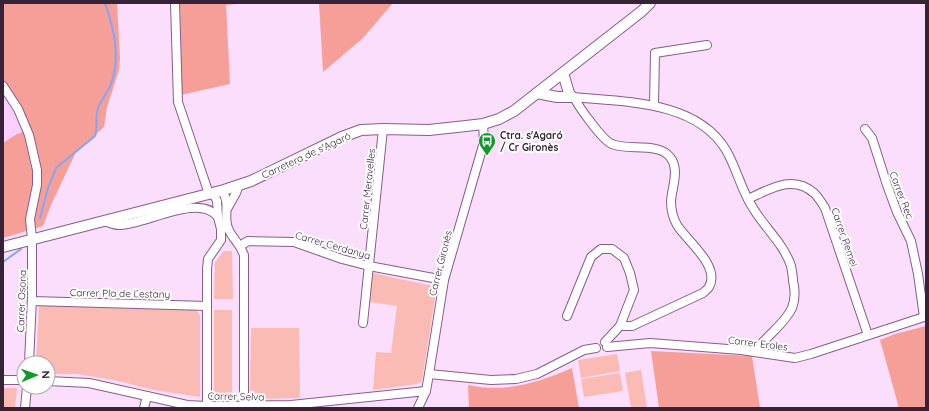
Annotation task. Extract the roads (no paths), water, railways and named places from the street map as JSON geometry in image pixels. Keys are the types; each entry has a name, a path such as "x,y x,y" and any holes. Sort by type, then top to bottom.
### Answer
{"street":[{"path":"175,3 178,102 215,193 221,229 221,240 208,259 207,269 207,407"},
{"name":"Carretera de s'Agaró","path":"3,247 215,193 251,181 342,137 361,130 429,130 483,124 498,119 514,110 553,81 642,11 650,3"},
{"path":"654,105 655,54 707,45"},
{"path":"563,72 569,93 603,138 610,144 653,148 663,151 670,156 674,164 675,176 672,213 677,225 709,267 711,277 710,286 703,293 632,326 620,326"},
{"path":"557,97 553,81 567,85"},
{"name":"Carrer Osona","path":"3,86 18,109 29,135 37,170 37,185 30,219 32,239 32,301 29,355"},
{"path":"537,93 557,97 619,100 654,105 681,114 701,124 716,137 726,151 752,207 782,248 791,265 795,289 792,307 781,325 764,341 756,352"},
{"name":"Carrer Gironès","path":"418,408 426,391 444,280 484,142 483,124"},
{"name":"Carrer Meravelles","path":"363,323 383,129"},
{"name":"Carrer Rec","path":"865,129 872,138 886,185 910,241 918,274 924,317"},
{"name":"Carrer Remei","path":"748,199 782,184 800,184 814,193 825,208 868,335"},
{"path":"227,209 236,194 239,185"},
{"path":"215,193 225,195 227,228 240,246 244,255 244,407"},
{"path":"103,221 118,225 143,220 182,209 198,207 214,212 218,217"},
{"name":"Carrer Cerdanya","path":"240,246 248,241 294,242 342,259 369,266 444,280"},
{"path":"567,316 591,258 601,249 612,249 624,258 630,273 634,290 620,326 606,344"},
{"name":"Carrer Pla de Ľestany","path":"32,301 207,306"},
{"name":"Carrer Eroles","path":"429,374 491,380 516,379 537,374 584,350 596,348 598,351 602,352 605,350 606,344 650,343 756,352 794,358 811,354 924,317"},
{"path":"3,380 16,380"},
{"name":"Carrer Selva","path":"56,381 89,383 187,405 207,407 291,405 426,391"},
{"path":"25,408 26,395"},
{"path":"144,408 148,396"}],"waterway":[{"path":"40,218 48,188 56,168 95,136 98,108 111,84 116,64 116,54 111,23 105,3"},
{"path":"3,262 21,249"}],"place":[{"name":"Ctra. s'Agaró / Cr Gironès","path":"487,156"}]}
